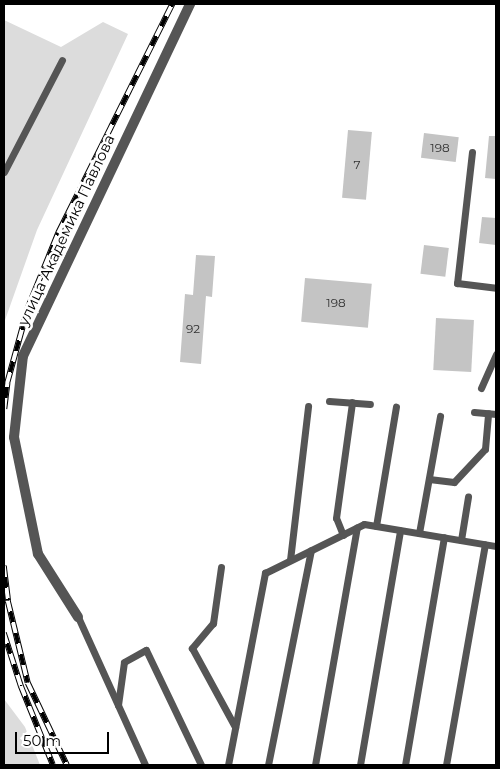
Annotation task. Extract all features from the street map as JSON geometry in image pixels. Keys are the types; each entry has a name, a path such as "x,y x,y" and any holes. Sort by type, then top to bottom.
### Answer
{"street":[{"name":"улица Академика Павлова","path":"78,617 38,554 14,437 24,356 190,4"}],"lane":[{"path":"4,172 62,60"},
{"path":"472,152 457,283 496,288"},
{"path":"481,388 496,354"},
{"path":"329,401 370,404"},
{"path":"343,535 336,518 352,402"},
{"path":"290,560 308,406"},
{"path":"376,526 396,407"},
{"path":"429,479 454,482 485,449 492,413 474,412"},
{"path":"419,533 440,416"},
{"path":"461,540 468,497"},
{"path":"228,765 265,573 364,524 496,546"},
{"path":"315,765 357,528"},
{"path":"360,765 400,530"},
{"path":"405,765 444,537"},
{"path":"446,765 485,544"},
{"path":"268,765 311,550"},
{"path":"221,567 213,623 192,648 235,728"},
{"path":"78,617 145,765"},
{"path":"118,705 124,662 146,650 201,765"}],"shaded area":[{"path":"4,20 61,47 103,22 128,34 37,230 4,323"},
{"path":"4,699 25,727 40,765 4,765"}],"building":[{"path":"348,130 372,132 366,200 342,198"},
{"path":"424,133 459,137 456,162 421,158"},
{"path":"489,136 496,136 496,179 485,178"},
{"path":"482,217 496,218 496,245 479,243"},
{"path":"424,245 449,248 445,277 420,274"},
{"path":"196,255 215,256 212,297 206,296 201,364 180,362 185,294 193,295"},
{"path":"305,278 372,284 368,328 301,322"},
{"path":"436,318 474,320 471,372 433,370"}],"railway":[{"path":"4,409 7,383 28,307 58,233 172,4"},
{"path":"4,566 8,601 28,683 67,765"},
{"path":"4,633 21,686 53,765"}]}
